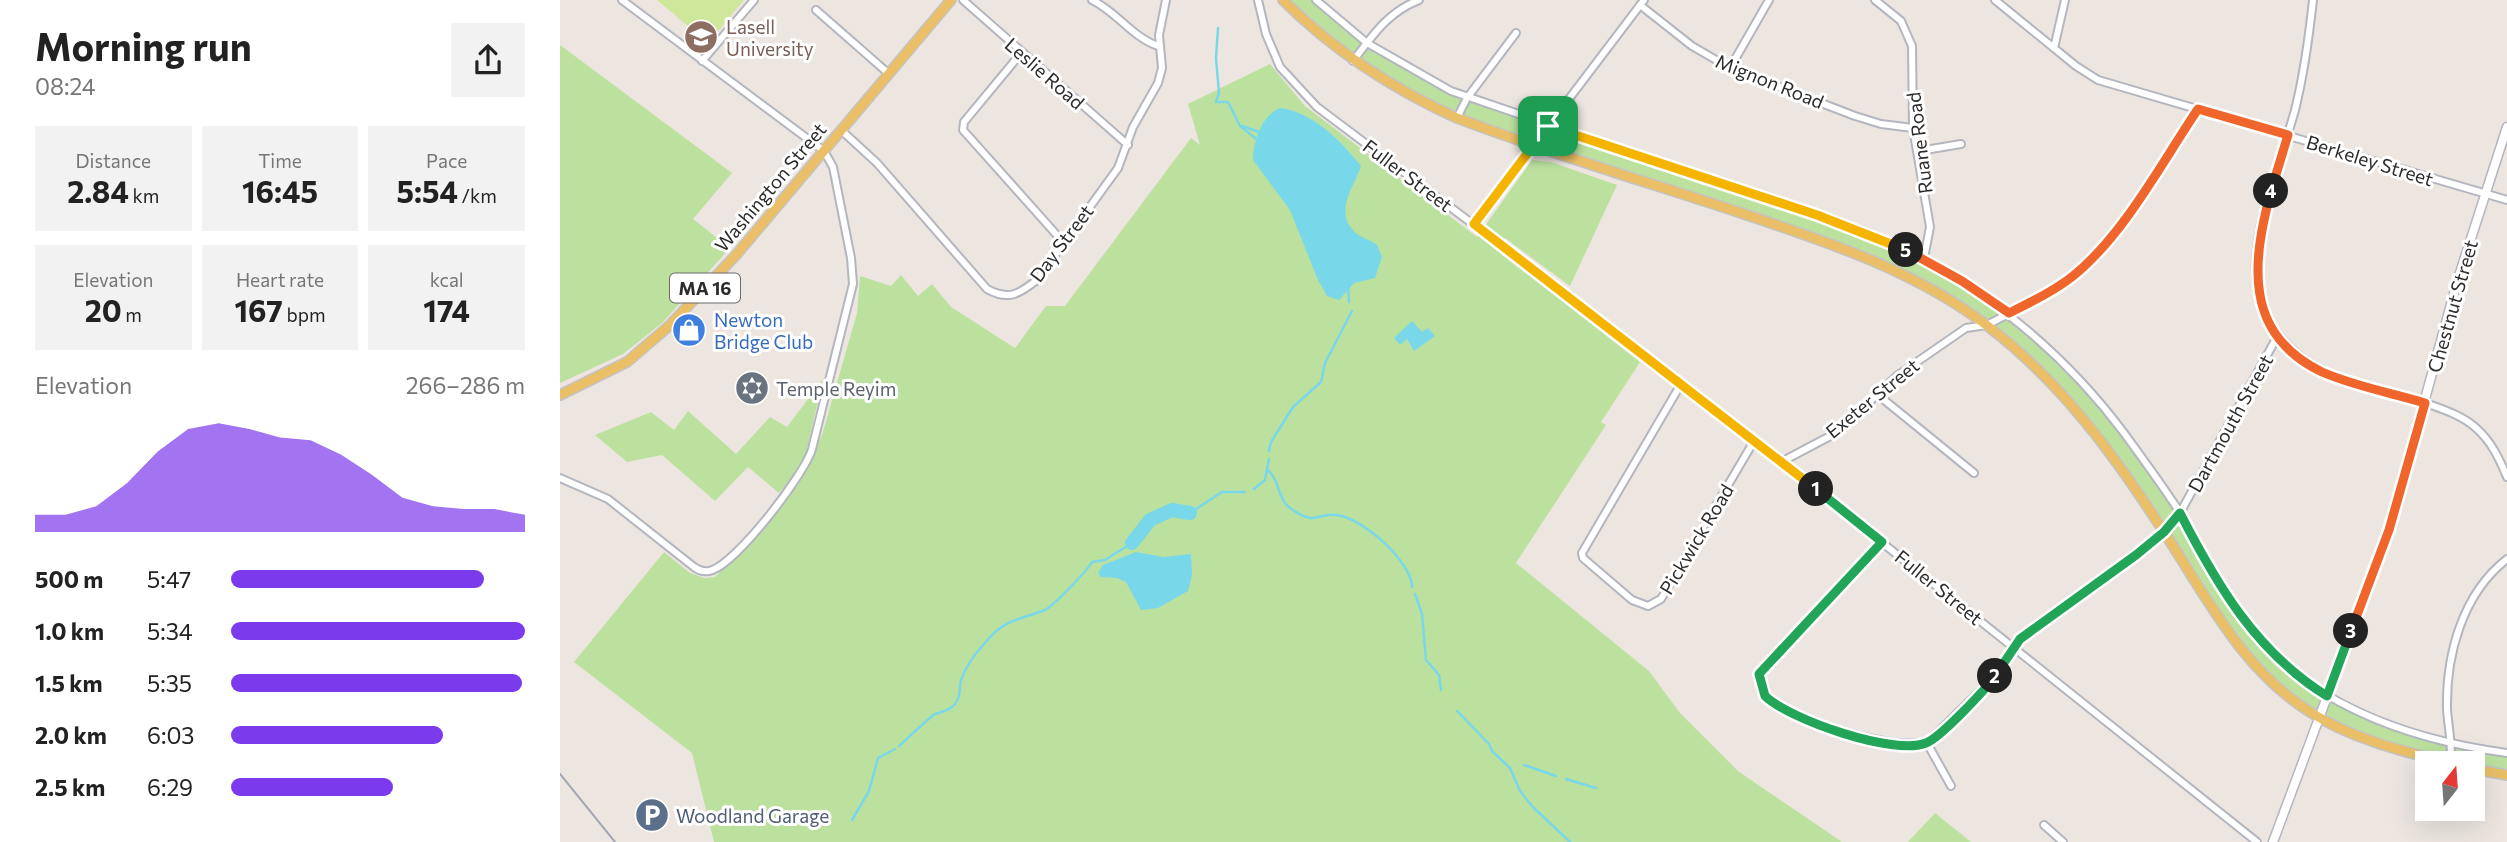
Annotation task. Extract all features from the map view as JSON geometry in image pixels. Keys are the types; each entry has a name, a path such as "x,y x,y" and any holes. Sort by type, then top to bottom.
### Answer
{"main road":[{"name":"Washington Street","path":"560,396 615,369 652,344 736,255 951,0"},
{"path":"1283,0 1353,61 1396,88 1457,118 1858,255 1926,285 1987,325 2061,391 2096,434 2164,532 2244,656 2273,684 2319,717 2361,737 2415,753"},
{"name":"Chestnut Street","path":"2273,842 2389,530 2484,194 2507,127"},
{"path":"2485,771 2507,775"}],"street":[{"path":"560,478 608,499 690,565 708,572 733,553 787,494 811,454 852,295 851,253 833,167 824,151 622,0"},
{"path":"702,61 754,0"},
{"name":"Leslie Road","path":"962,0 1128,145"},
{"path":"1092,0 1103,6 1143,41 1158,46"},
{"name":"Day Street","path":"841,131 877,163 987,289 998,295 1011,296 1037,280 1118,168 1133,127 1158,83 1162,68 1158,46 1166,0"},
{"name":"Fuller Street","path":"1258,0 1272,50 1280,67 1303,95 1781,462 2257,842"},
{"path":"1316,0 1367,43 1409,70 1467,98 1863,231 1923,258 2009,313 2063,360 2123,432 2180,513 2236,612 2280,662 2327,696 2381,722 2507,753"},
{"path":"1353,61 1393,13 1419,0"},
{"path":"1730,68 1769,0"},
{"name":"Ruane Road","path":"1874,0 1897,16 1910,38 1913,128 1930,227 1923,258"},
{"name":"Berkeley Street","path":"1995,0 2098,80 2507,200"},
{"path":"2054,48 2066,0"},
{"path":"2313,0 2306,62 2265,215 2256,263 2258,293 2277,337 2299,357 2325,373 2425,403 2463,418 2488,440 2507,477"},
{"path":"1474,224 1642,3"},
{"name":"Mignon Road","path":"1642,3 1692,46 1730,68 1856,116 1881,124 1913,128"},
{"path":"816,10 888,73"},
{"path":"1457,118 1467,98 1516,33"},
{"path":"1022,52 964,122 963,130 1063,242"},
{"name":"Exeter Street","path":"1781,462 1836,433 1913,363 1966,328 1987,325 2055,289 2092,259 2111,238 2198,109"},
{"path":"1919,151 1961,144"},
{"name":"Dartmouth Street","path":"1927,743 1992,679 2012,646 2164,532 2180,513 2277,337"},
{"name":"Pickwick Road","path":"1681,384 1582,553 1583,558 1600,574 1632,600 1648,606 1661,599 1754,441"},
{"path":"1878,396 1974,473"},
{"path":"1882,542 1759,674 1761,688 1772,703 1825,729 1893,743 1927,743 1951,786"},
{"path":"2450,751 2447,682 2453,648 2469,605 2507,559"},
{"path":"2044,825 2063,842"}],"green space":[{"name":"Lasell University","path":"657,0 744,0 708,43"},
{"path":"1283,0 1316,0 1345,26 1428,80 1863,231 1962,281 2063,360 2154,475 2237,612 2256,636 2313,687 2394,726 2507,753 2507,775 2485,771 2485,751 2415,752 2344,730 2273,684 2061,391 1965,309 1858,255 1480,127 1396,88"},
{"path":"560,45 732,173 693,219 730,248 662,323 623,354 560,383"},
{"path":"1270,64 1305,106 1477,237 1532,160 1551,162 1617,185 1570,286 1505,238 1496,250 1640,362 1601,422 1606,425 1516,563 1649,671 1680,713 1738,771 1842,842 714,842 692,753 574,662 664,552 690,573 705,578 715,577 752,541 799,483 822,435 857,313 860,276 891,286 901,275 918,296 932,284 951,307 1015,348 1046,306 1065,306 1191,138 1200,145 1188,104"},
{"path":"823,379 806,453 800,468 779,493 748,467 715,501 662,455 627,462 595,435 651,412 674,430 688,411 736,454 770,417 787,427"},
{"path":"1935,813 1971,842 1908,842"}],"water":[{"path":"1280,108 1304,115 1325,129 1361,166 1347,200 1346,218 1357,234 1377,245 1382,257 1375,278 1354,283 1339,300 1327,296 1290,210 1253,160 1260,130 1268,117"},
{"path":"1412,321 1422,332 1428,328 1435,336 1414,351 1407,339 1400,345 1394,338"},
{"path":"1136,552 1163,557 1191,554 1192,575 1188,591 1158,608 1141,610 1126,582 1117,578 1101,577 1098,573 1103,565"}],"waterway":[{"path":"1218,28 1216,58 1219,93 1216,102 1228,102 1240,126 1259,141"},
{"path":"1242,126 1262,133"},
{"path":"1348,288 1349,302"},
{"path":"1269,451 1271,442 1293,407 1321,382 1325,363 1352,311"},
{"path":"1254,489 1265,480 1269,459"},
{"path":"1269,471 1286,504 1299,514 1311,518 1329,515 1347,518 1384,542 1404,565 1412,587"},
{"path":"1190,513 1222,492 1245,492"},
{"path":"1132,543 1150,520 1172,510 1190,513"},
{"path":"899,746 933,715 948,710 955,704 967,667 993,634 1012,622 1045,610 1070,588 1092,562 1105,560 1132,543"},
{"path":"1415,594 1422,614 1426,660 1439,675 1441,690"},
{"path":"1457,711 1510,768 1520,791 1533,807 1570,842"},
{"path":"852,820 869,791 878,758 895,749"},
{"path":"1524,765 1556,776"},
{"path":"1566,779 1596,788"}],"tram line":[{"path":"560,774 615,842"}],"place":[{"name":"Lasell University","path":"701,37"},
{"name":"Newton Bridge Club","path":"689,330"},
{"name":"Temple Reyim","path":"752,388"},
{"name":"Woodland Garage","path":"652,815"}],"route":[{"path":"2198,109 2288,135 2265,215 2256,263 2258,293 2277,337 2309,365 2325,373 2425,403 2389,530 2327,696 2280,662 2255,636 2236,612 2180,513 2164,532 2136,555 2049,616 2012,646 1992,679 1927,743 1893,743 1825,729 1772,703 1761,688 1759,674 1882,542 1474,224 1548,126 1863,231 1923,258 2009,313 2055,289 2092,259 2111,238 2198,109"}]}
